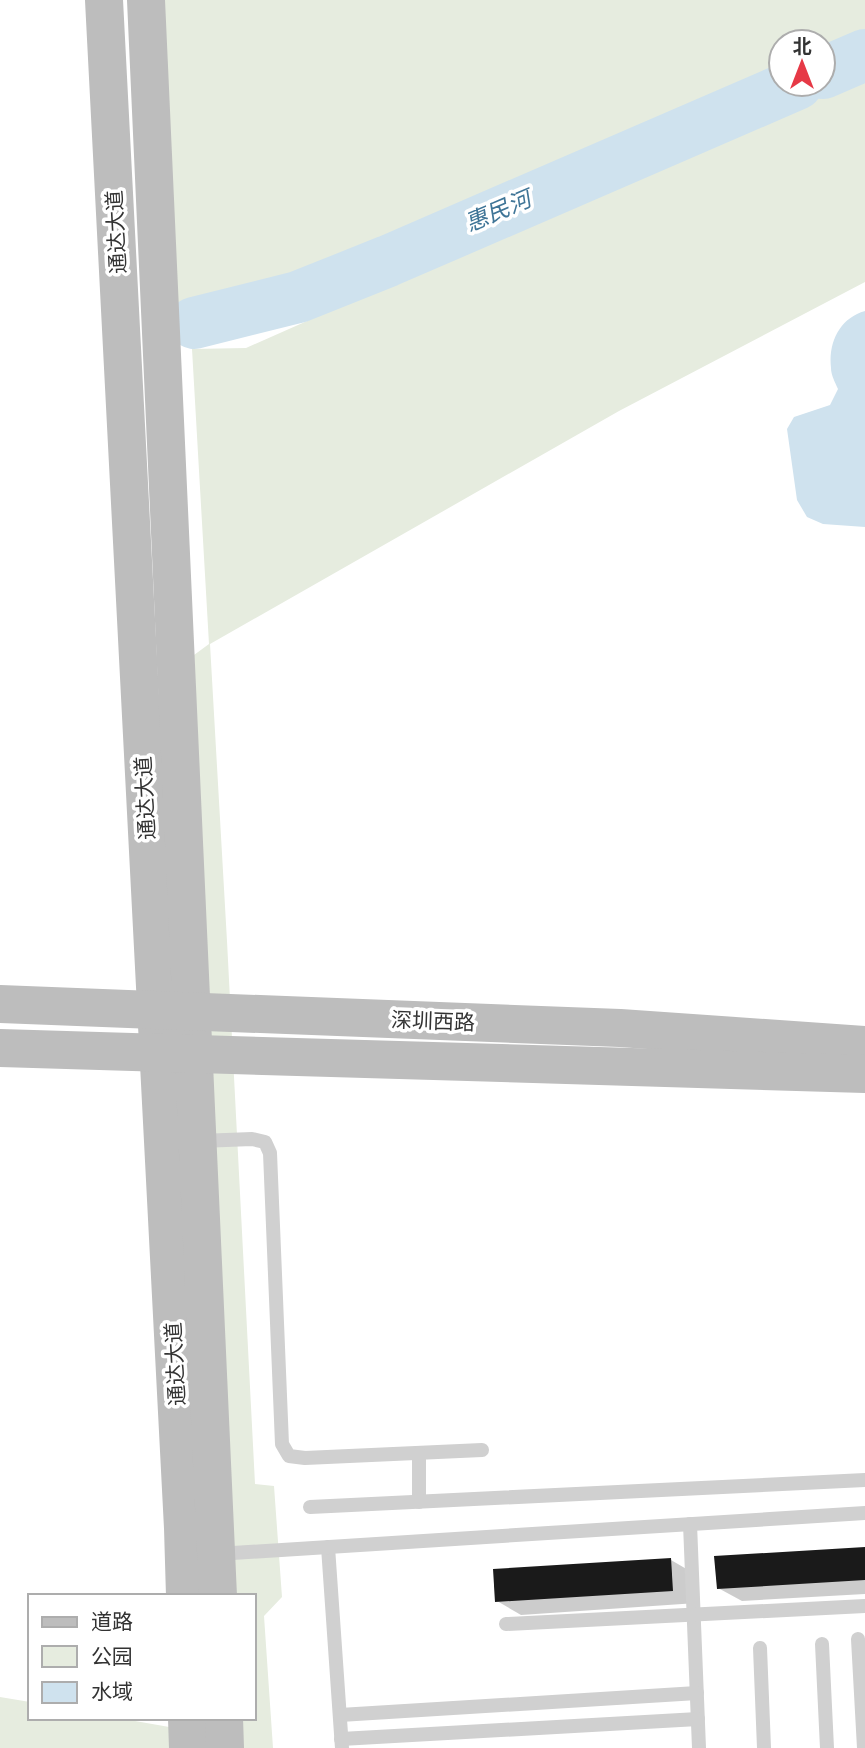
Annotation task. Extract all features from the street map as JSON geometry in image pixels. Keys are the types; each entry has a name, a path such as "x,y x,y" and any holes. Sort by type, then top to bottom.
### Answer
{"main road":[{"name":"通达大道","path":"104,0 174,1011"},
{"name":"通达大道","path":"146,0 174,1011 200,1555 217,1594"},
{"name":"深圳西路","path":"0,1004 620,1028 865,1045"},
{"name":"深圳西路","path":"0,1048 865,1074"},
{"name":"通达大道","path":"186,1594 200,1555"},
{"path":"187,1720 188,1748"},
{"path":"224,1720 225,1748"}],"lane":[{"path":"181,1142 253,1139 265,1142 270,1153 282,1444 289,1456 305,1458 482,1451"},
{"path":"419,1453 419,1502"},
{"path":"310,1507 865,1480"},
{"path":"200,1555 865,1513"},
{"path":"690,1524 699,1748"},
{"path":"328,1547 342,1744 698,1719"},
{"path":"506,1624 865,1605"},
{"path":"859,1639 864,1748"},
{"path":"822,1644 827,1748"},
{"path":"760,1648 764,1748"},
{"path":"340,1714 697,1693"}],"green space":[{"path":"158,0 865,0 865,39 837,51 837,28 767,28 767,81 366,253 194,310 172,304"},
{"path":"865,74 865,282 619,411 210,644 255,1484 274,1486 282,1597 264,1616 273,1748 239,1748 238,1720 256,1720 256,1594 233,1594 194,655 209,644 192,349 246,348 811,98 837,98 837,86"},
{"path":"0,1697 28,1702 28,1720 129,1720 175,1728 176,1748 0,1748"}],"water":[{"path":"865,311 865,527 823,524 807,517 797,500 787,429 794,417 830,405 838,389 831,371 834,340 842,325 856,314"}],"building":[{"path":"865,1547 865,1580 717,1589 714,1556"},
{"path":"671,1558 673,1591 495,1602 493,1569"}],"waterway":[{"name":"惠民河","path":"837,67 865,55"},
{"name":"惠民河","path":"194,323 298,297 388,261 767,97"}]}
